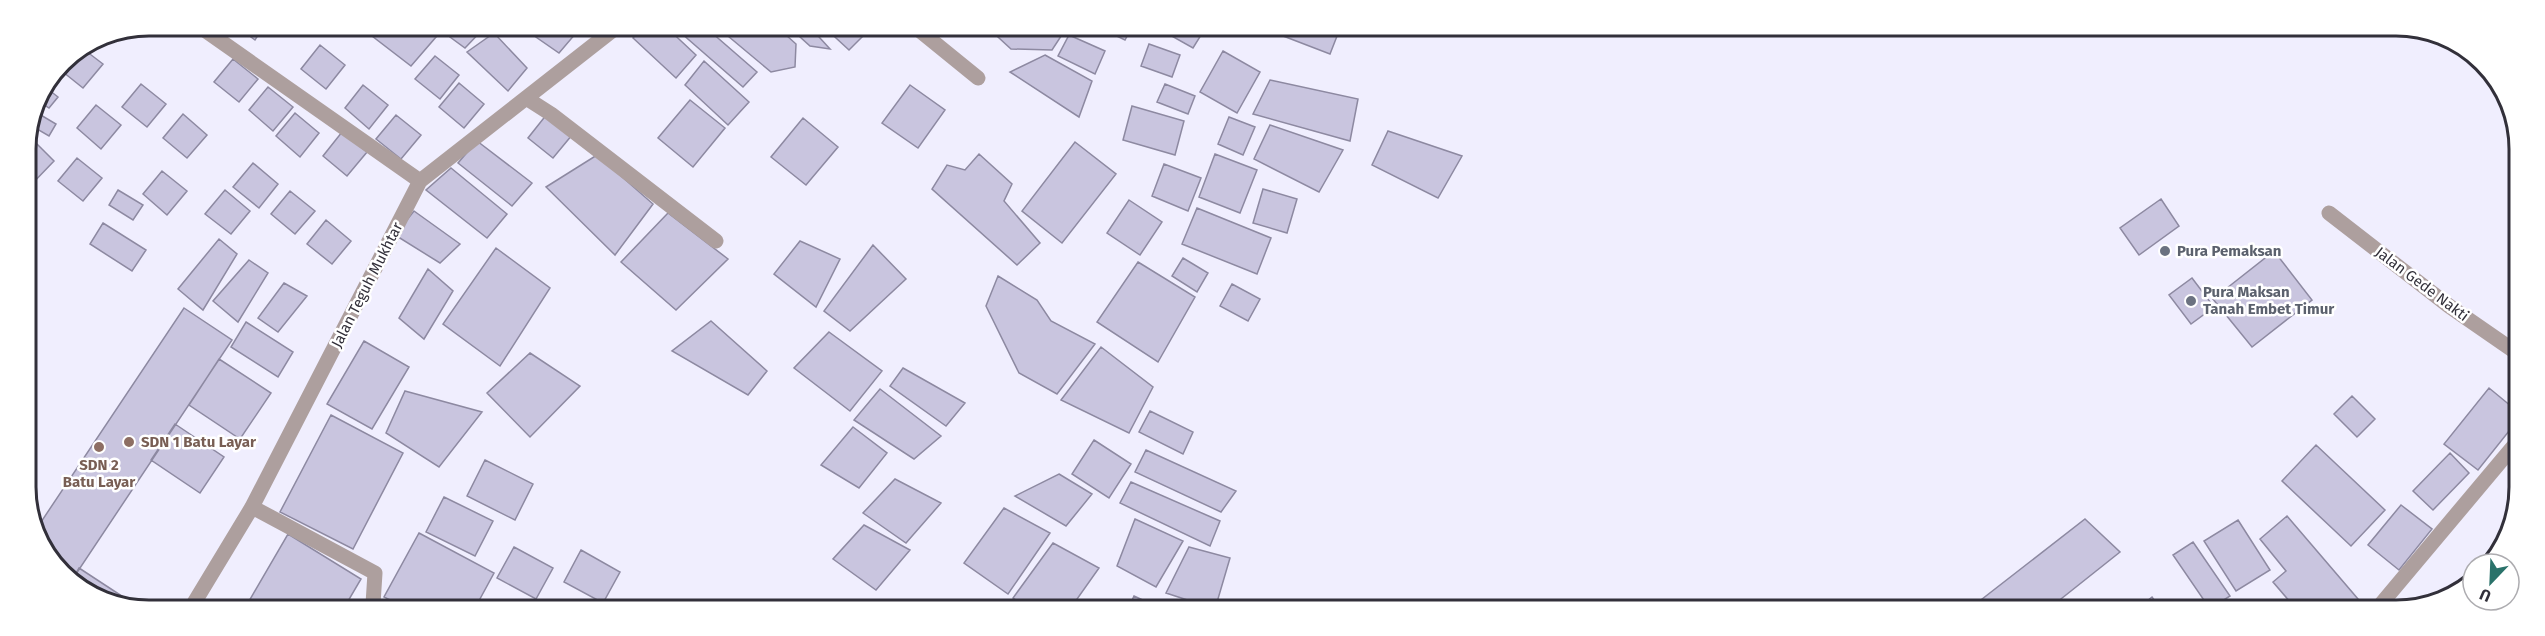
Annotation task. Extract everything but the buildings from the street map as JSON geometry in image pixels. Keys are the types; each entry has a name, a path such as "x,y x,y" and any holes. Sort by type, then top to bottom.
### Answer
{"street":[{"path":"214,36 420,182"},
{"name":"Jalan Teguh Mukhtar","path":"196,600 252,507 420,182 605,36"},
{"path":"926,36 978,78"},
{"path":"526,98 716,241"},
{"name":"Jalan Gede Nakti","path":"2329,213 2449,306 2509,347"},
{"path":"2384,600 2509,452"},
{"path":"252,507 375,573 373,600"}],"place":[{"name":"Pura Pemaksan","path":"2165,251"},
{"name":"Pura Maksan Tanah Embet Timur","path":"2191,301"},
{"name":"SDN 1 Batu Layar","path":"129,442"},
{"name":"SDN 2 Batu Layar","path":"99,447"}]}
